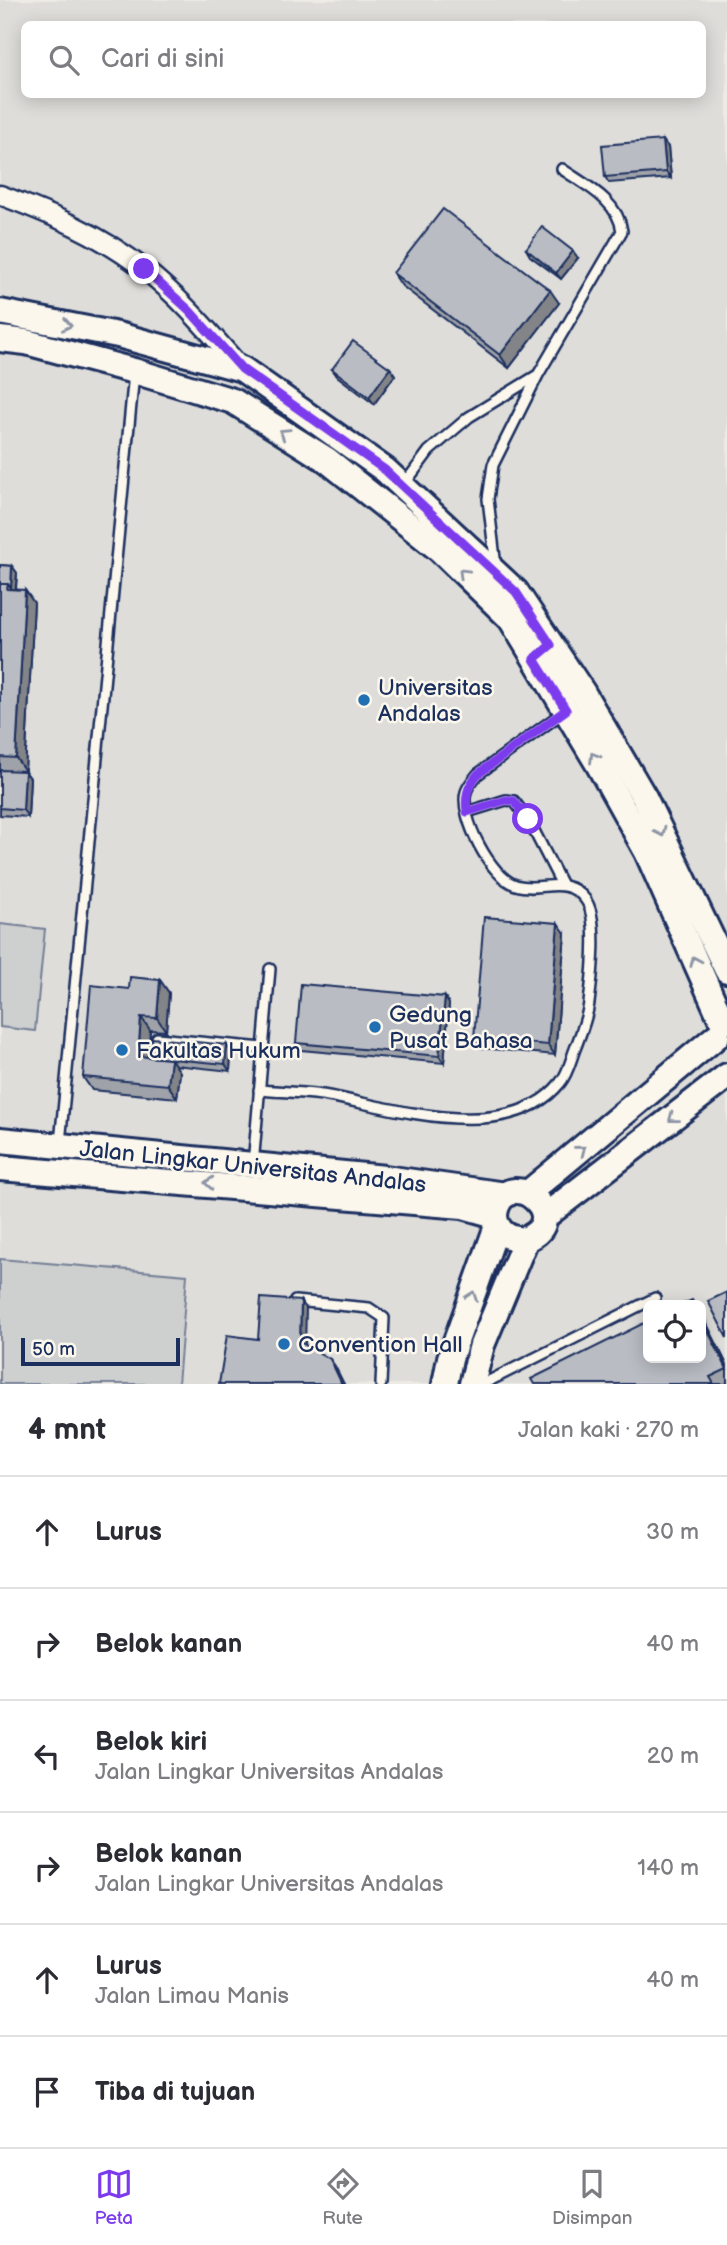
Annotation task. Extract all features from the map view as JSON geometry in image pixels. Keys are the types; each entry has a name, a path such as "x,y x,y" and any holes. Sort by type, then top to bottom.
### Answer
{"street":[{"path":"0,195 93,235 144,269 189,310 242,369 385,470 516,592 566,710 647,852 722,1026 720,1056 727,1065"},
{"path":"0,312 118,335 242,369"},
{"path":"0,339 26,342 233,401 327,460 439,549 542,652 644,797 727,970"},
{"path":"446,1384 507,1207 722,1026"},
{"path":"507,1207 509,1238 526,1239 539,1231 544,1217 727,1076"},
{"name":"Jalan Lingkar Universitas Andalas","path":"0,1140 385,1178 507,1207"},
{"name":"Jalan Lingkar Universitas Andalas","path":"0,1168 463,1206 507,1207"},
{"path":"507,1207 540,1202 544,1217"},
{"path":"472,1384 482,1345 526,1239"}],"lane":[{"path":"496,573 488,499 491,475 499,448 622,231 621,220 614,209 562,169"},
{"path":"60,1146 134,372"},
{"path":"403,487 429,451 469,417 538,375"},
{"path":"259,1090 324,1095 438,1118 486,1116 520,1110 543,1099 562,1081 587,1017 593,973 593,930 587,901 574,888 562,885 517,886 493,871 467,812 466,791 478,774 566,710"},
{"path":"467,812 506,800 514,801 528,819 562,885"},
{"path":"253,1167 270,969"},
{"path":"157,1038 262,1048"},
{"path":"482,1384 655,1298"},
{"path":"295,1301 369,1308 384,1318 381,1384"},
{"path":"503,1374 508,1384"}],"shaded area":[{"name":"Universitas Andalas","path":"0,0 727,0 727,1384 0,1384"},
{"path":"0,924 45,929 35,1031 0,1027"},
{"path":"0,1259 187,1275 178,1384 0,1384"}],"building":[{"path":"663,140 666,172 605,177 602,145"},
{"path":"443,209 550,290 500,355 393,273"},
{"path":"542,227 573,251 556,273 526,249"},
{"path":"353,341 390,368 369,397 332,369"},
{"path":"0,565 12,566 11,588 8,584 0,584"},
{"path":"0,584 8,584 7,589 25,590 16,758 0,757"},
{"path":"0,770 25,771 23,810 0,808"},
{"path":"484,917 558,923 548,1045 474,1038"},
{"name":"Fakultas Hukum","path":"130,977 160,980 157,1018 141,1017 138,1056 171,1059 168,1085 83,1077 91,985 129,989"},
{"name":"Gedung Pusat Bahasa","path":"301,984 445,997 439,1056 296,1043"},
{"path":"152,1038 227,1045 225,1064 151,1057"},
{"path":"727,1292 727,1338 708,1301"},
{"name":"Convention Hall","path":"261,1298 301,1301 300,1342 330,1359 341,1384 219,1384 227,1335 258,1339"},
{"path":"643,1323 643,1363 706,1363 706,1327 727,1369 710,1377 714,1384 534,1384 531,1379"}],"place":[{"name":"Universitas Andalas","path":"364,700"},
{"name":"Gedung Pusat Bahasa","path":"375,1027"},
{"name":"Fakultas Hukum","path":"122,1050"},
{"name":"Convention Hall","path":"284,1344"}],"route":[{"path":"144,269 189,310 242,369 385,470 516,592 551,645 534,659 566,710 478,774 466,791 465,799 467,812 506,800 514,801 528,819"}]}
